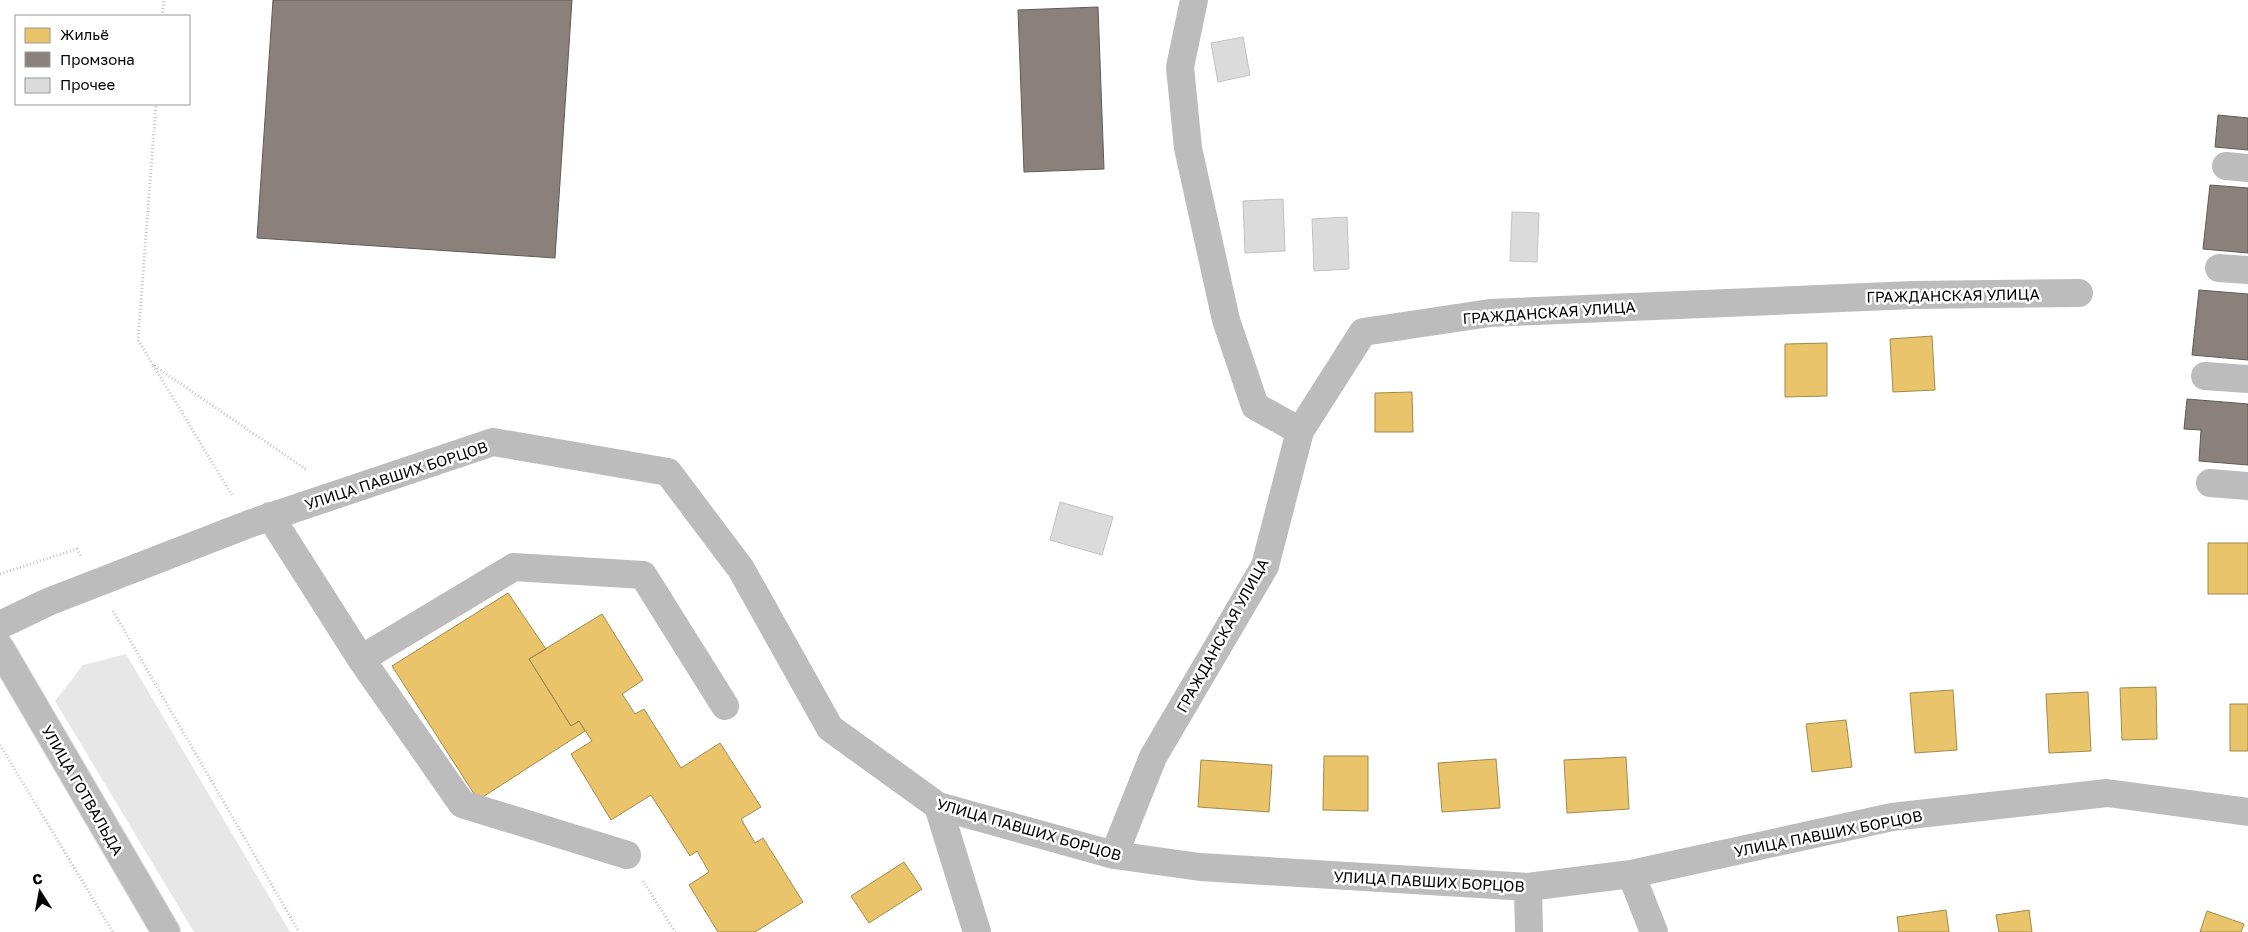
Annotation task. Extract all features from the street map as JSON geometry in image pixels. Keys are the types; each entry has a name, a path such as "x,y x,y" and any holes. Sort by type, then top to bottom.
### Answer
{"street":[{"path":"1194,0 1180,67 1188,148 1226,320 1255,406 1300,431"},
{"path":"2219,268 2248,270"},
{"name":"ГРАЖДАНСКАЯ УЛИЦА","path":"1114,855 1153,756 1265,566 1300,431 1363,332 1490,313 1913,295 2079,293"},
{"path":"2205,376 2248,379"},
{"name":"УЛИЦА ПАВШИХ БОРЦОВ","path":"0,625 48,602 260,520 493,442 668,472 741,569 830,728 938,806 1114,855 1200,867 1528,887 1631,874 1892,817 2107,793 2248,812"},
{"path":"2210,483 2248,486"},
{"path":"260,520 361,659 462,804 627,855"},
{"path":"361,659 514,567 643,575 725,706"},
{"name":"УЛИЦА ГОТВАЛЬДА","path":"0,648 166,932"},
{"path":"938,806 978,932"},
{"path":"1631,874 1654,932"},
{"path":"1528,887 1529,932"}],"path":[{"path":"162,15 164,0"},
{"path":"156,105 138,340 153,365 260,520"},
{"path":"153,365 340,493"},
{"path":"0,574 77,549 299,932"},
{"path":"0,745 113,932"},
{"path":"627,855 675,932"}],"shaded area":[{"path":"126,654 290,932 194,932 55,701 83,665"}],"building: Жильё":[{"path":"1932,336 1935,390 1893,392 1890,339"},
{"path":"1827,343 1827,396 1785,397 1785,344"},
{"path":"1412,392 1413,432 1375,432 1375,393"},
{"path":"2208,543 2248,543 2248,594 2208,594"},
{"path":"508,593 546,649 529,659 571,726 579,721 585,731 478,800 392,666"},
{"path":"602,614 643,680 622,694 635,714 644,709 681,768 720,743 761,807 741,819 755,843 763,838 803,902 755,932 718,932 689,885 709,872 697,851 690,856 651,795 611,820 571,754 592,741 579,721 571,726 529,659"},
{"path":"2156,687 2157,739 2122,740 2120,688"},
{"path":"1953,690 1957,750 1915,753 1910,693"},
{"path":"2088,692 2091,751 2049,753 2046,694"},
{"path":"2230,704 2248,704 2248,751 2230,751"},
{"path":"1846,720 1852,767 1812,772 1806,724"},
{"path":"1324,756 1368,756 1368,811 1323,810"},
{"path":"1626,757 1629,809 1567,813 1564,760"},
{"path":"1496,759 1500,808 1442,812 1438,763"},
{"path":"1201,760 1272,765 1269,812 1198,807"},
{"path":"904,862 922,889 869,923 851,896"},
{"path":"1946,910 1949,932 1899,932 1897,917"},
{"path":"2029,910 2032,932 1999,932 1996,915"},
{"path":"2207,911 2244,924 2241,932 2200,932"}],"building: Промзона":[{"path":"273,0 572,0 555,258 257,238"},
{"path":"1098,7 1104,169 1024,172 1018,10"},
{"path":"2218,115 2248,118 2248,150 2215,147"},
{"path":"2210,185 2248,188 2248,253 2203,249"},
{"path":"2199,290 2248,294 2248,360 2192,355"},
{"path":"2187,399 2248,404 2248,465 2199,461 2201,430 2184,429"}],"building: Прочее":[{"path":"1243,37 1250,75 1218,82 1211,43"},
{"path":"1283,199 1285,251 1245,253 1243,201"},
{"path":"1512,212 1539,213 1537,262 1510,261"},
{"path":"1347,217 1349,269 1314,271 1312,219"},
{"path":"1060,502 1113,517 1102,555 1050,540"}]}
